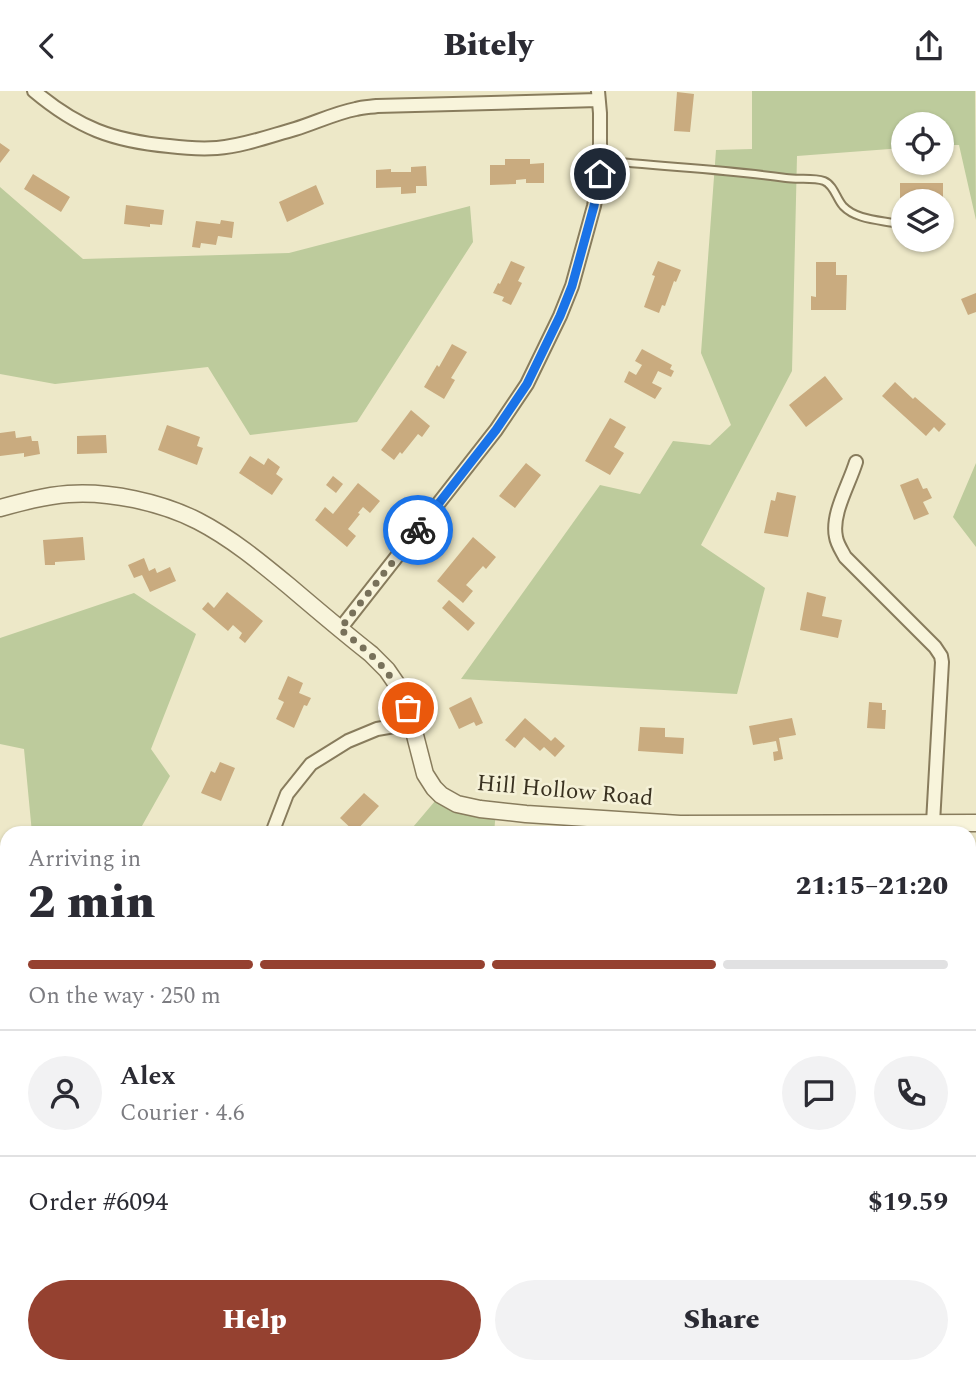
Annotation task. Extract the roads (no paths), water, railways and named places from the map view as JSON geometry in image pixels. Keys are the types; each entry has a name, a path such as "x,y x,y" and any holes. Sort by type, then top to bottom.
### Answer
{"street":[{"path":"34,91 56,110 109,136 145,144 193,149 219,148 252,141 367,107 598,95 600,174 572,286 560,316 527,384 496,430 340,629"},
{"path":"856,462 835,517 836,539 845,557 941,656 933,824"},
{"name":"Hill Hollow Road","path":"0,508 31,499 69,494 124,498 171,509 199,521 236,544 387,670 408,708 425,774 441,795 457,804 526,814 680,824 783,826"},
{"path":"275,826 288,794 312,764 348,741 377,729 412,723"},
{"name":"Hill Hollow Road","path":"910,826 976,823"}],"lane":[{"path":"600,160 823,180 831,185 843,205 853,213 891,222"}]}
